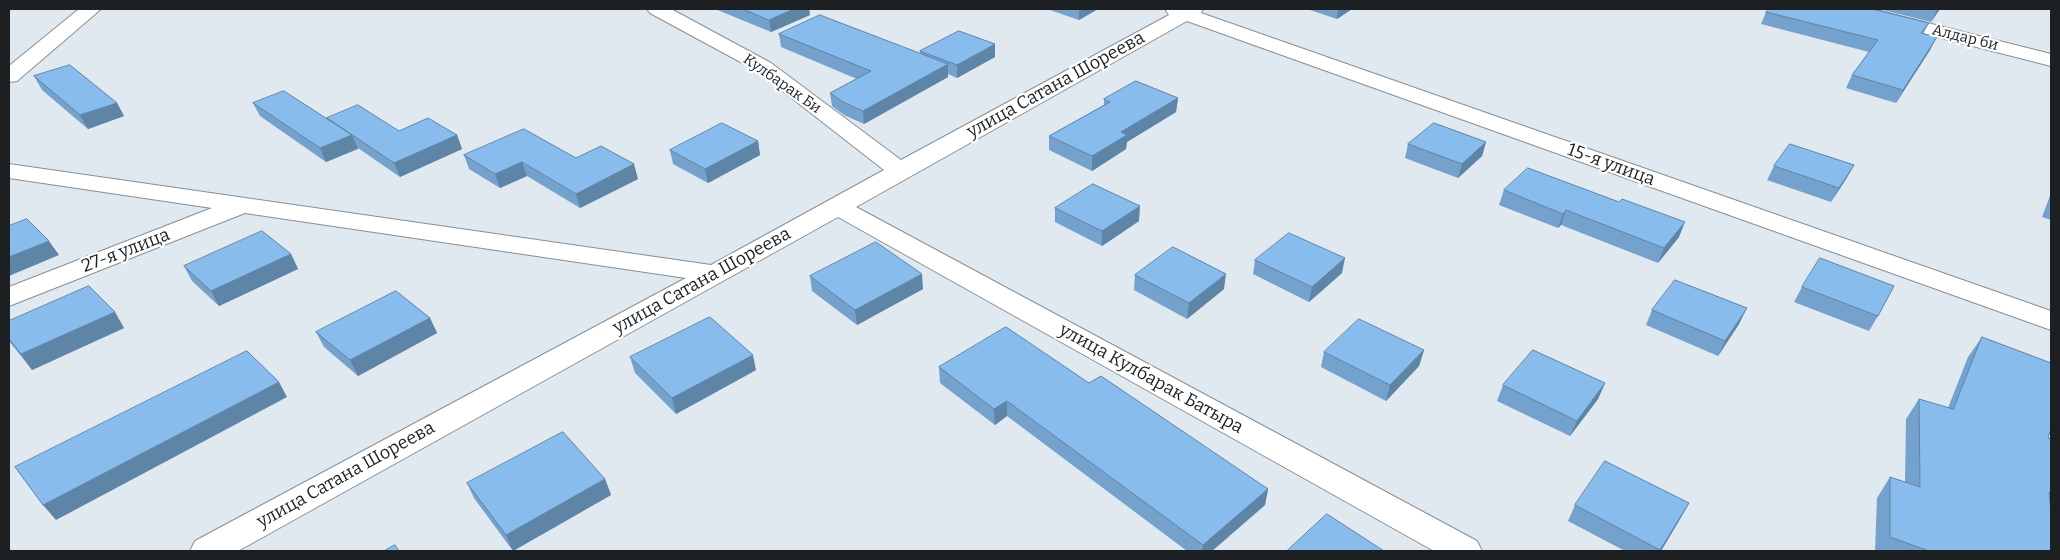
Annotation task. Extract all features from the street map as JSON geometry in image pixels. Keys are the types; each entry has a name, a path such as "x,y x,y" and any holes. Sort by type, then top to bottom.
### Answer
{"street":[{"path":"9,76 91,9"},
{"name":"Кулбарак Би","path":"657,9 764,67 900,170"},
{"name":"Алдар би","path":"1850,9 2051,60"},
{"name":"улица Сатана Шореева","path":"208,551 838,207 1184,10"},
{"name":"15-я улица","path":"1184,10 2051,321"},
{"path":"9,171 715,274"},
{"name":"27-я улица","path":"9,297 244,205"},
{"name":"улица Кулбарак Батыра","path":"838,207 1464,551"}],"building":[{"path":"743,9 794,9 769,20"},
{"path":"1769,9 1872,9 1929,23 1921,33 1937,37 1903,90 1852,75 1878,40 1766,12"},
{"path":"820,15 948,64 863,111 843,102 830,93 871,71 779,34"},
{"path":"959,31 995,44 957,65 920,51"},
{"path":"70,65 117,103 80,115 34,76"},
{"path":"1136,81 1178,98 1121,132 1127,135 1092,156 1049,136 1110,102 1104,99"},
{"path":"284,91 352,135 320,148 253,103"},
{"path":"358,105 399,131 428,118 457,135 394,163 327,118"},
{"path":"722,123 758,141 705,169 670,150"},
{"path":"1434,123 1486,142 1462,164 1408,144"},
{"path":"524,129 576,158 601,146 634,164 576,194 522,162 495,174 464,155"},
{"path":"1790,144 1854,165 1839,188 1774,166"},
{"path":"1528,168 1619,202 1622,199 1685,222 1664,248 1566,210 1563,214 1504,190"},
{"path":"1093,184 1140,206 1102,231 1055,208"},
{"path":"27,219 49,241 9,257 9,226"},
{"path":"262,231 291,254 211,291 184,266"},
{"path":"1289,233 1345,258 1312,287 1255,260"},
{"path":"876,242 922,274 855,310 810,276"},
{"path":"1173,247 1226,274 1189,303 1135,275"},
{"path":"1820,258 1894,286 1878,316 1802,287"},
{"path":"1675,280 1747,308 1725,341 1652,310"},
{"path":"89,286 115,312 21,354 9,339 9,321"},
{"path":"396,291 430,318 350,360 316,332"},
{"path":"710,317 753,355 672,398 630,357"},
{"path":"1359,319 1424,350 1390,385 1324,352"},
{"path":"1006,327 1089,383 1101,376 1268,489 1203,545 1007,401 994,409 939,367"},
{"path":"1982,337 2051,363 2051,429 2048,438 2051,439 2051,492 2049,492 2051,551 1929,551 1890,537 1890,477 1920,487 1919,399 1953,409"},
{"path":"1533,350 1605,383 1577,421 1503,385"},
{"path":"247,351 279,382 43,505 15,467"},
{"path":"563,432 605,479 506,535 467,483"},
{"path":"1605,461 1689,503 1660,550 1575,505"},
{"path":"1327,514 1384,551 1287,551"},
{"path":"395,545 399,551 384,551"}]}
